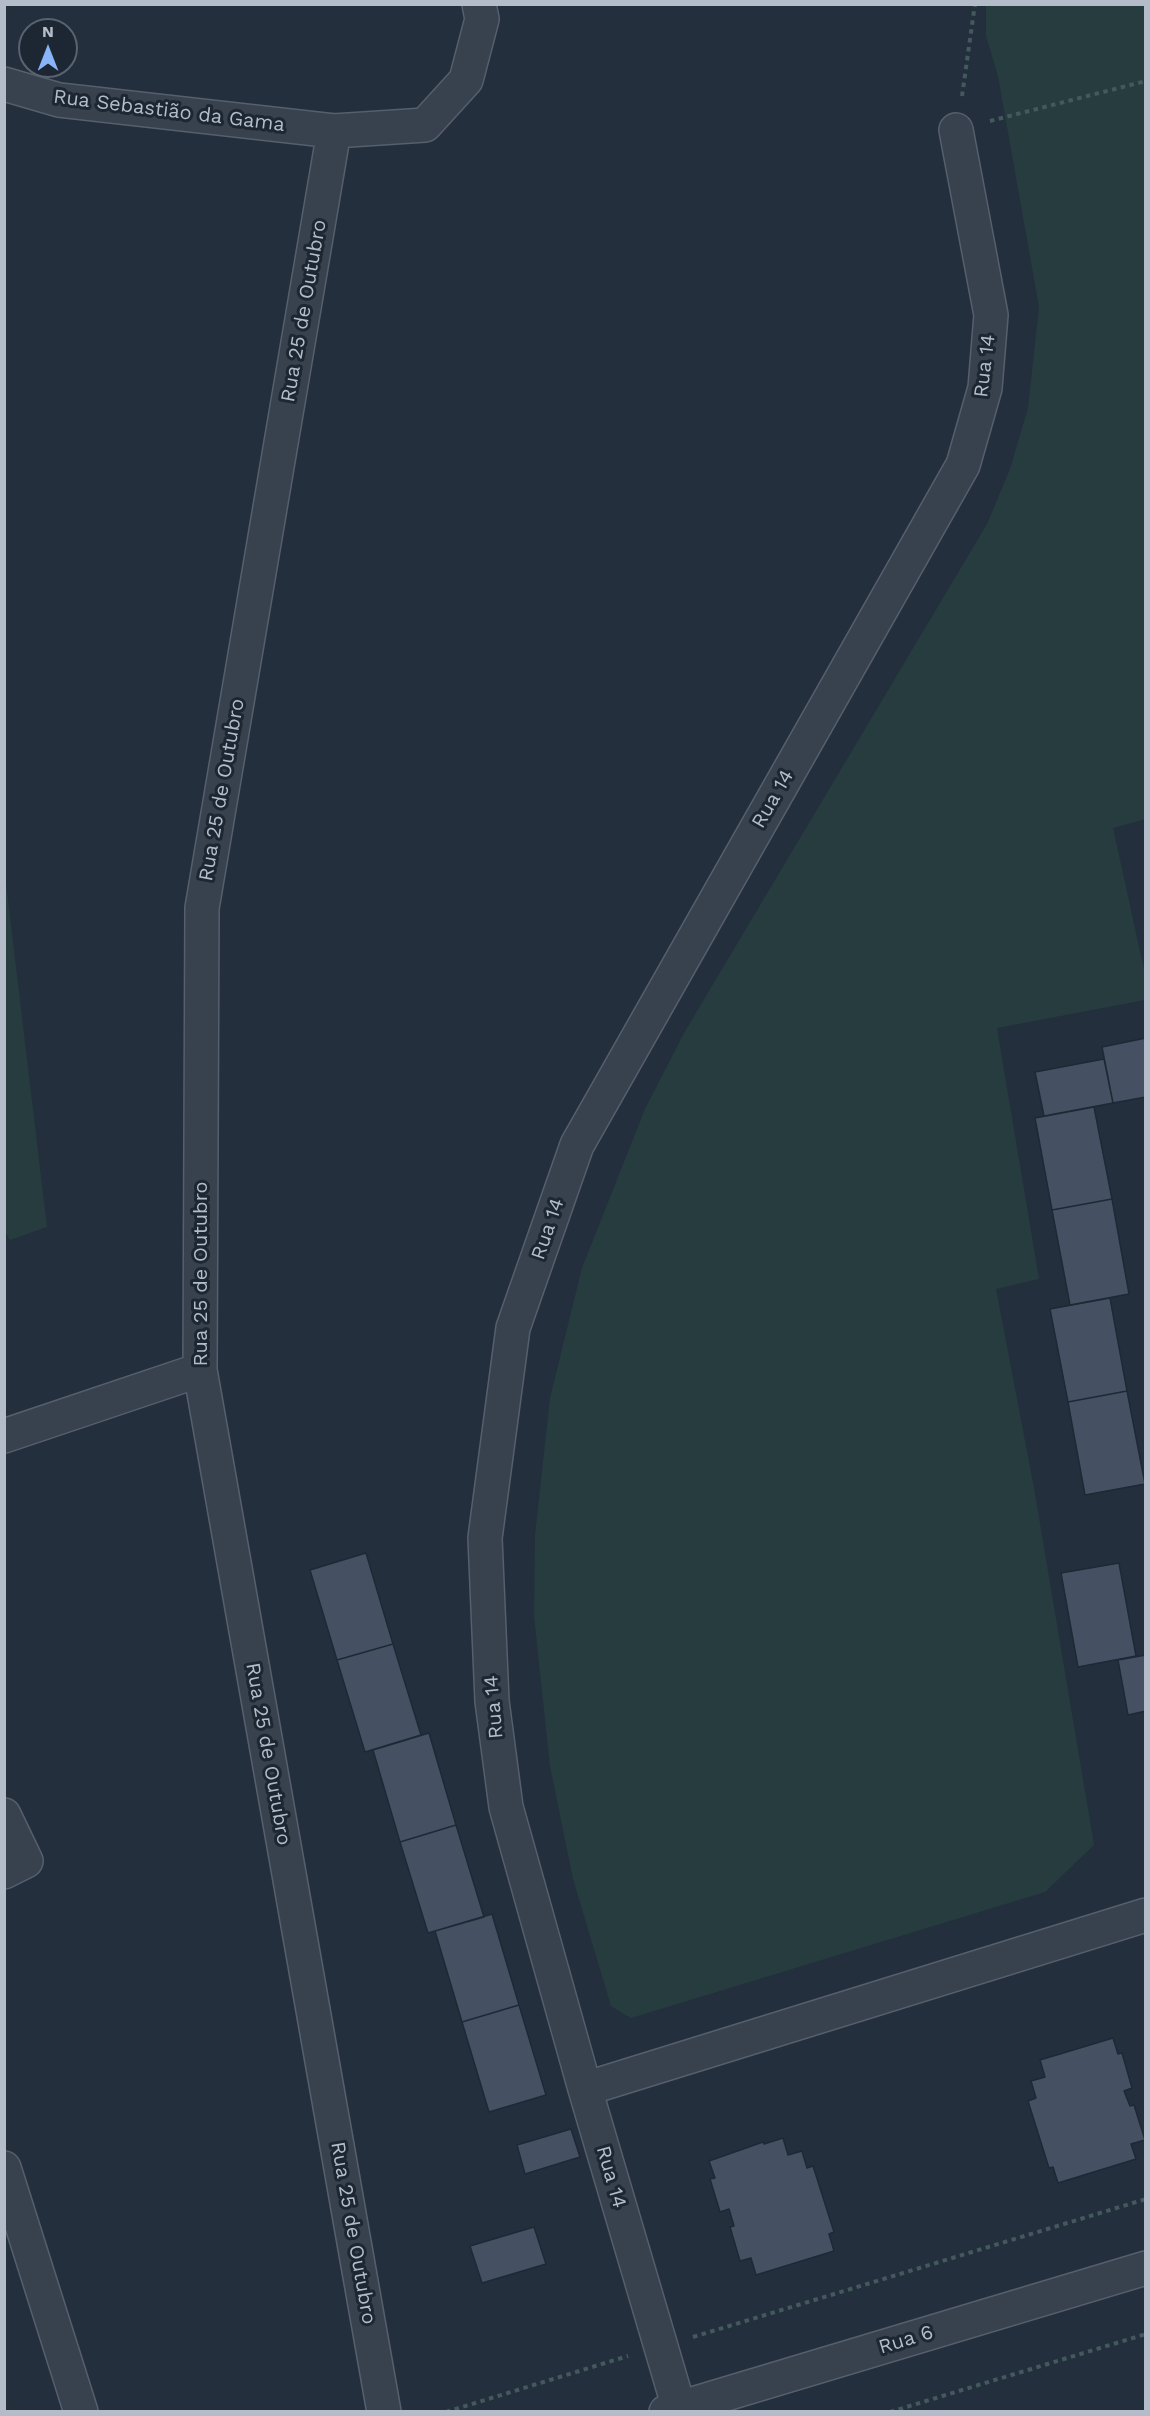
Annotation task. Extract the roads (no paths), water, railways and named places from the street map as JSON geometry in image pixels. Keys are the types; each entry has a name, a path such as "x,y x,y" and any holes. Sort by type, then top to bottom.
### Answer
{"street":[{"name":"Rua Sebastião da Gama","path":"4,84 59,100 334,131 425,125 466,80 482,19 479,4"},
{"name":"Rua 14","path":"672,2410 506,1807 492,1701 485,1538 513,1328 577,1145 963,465 985,388 991,315 956,130"},
{"name":"Rua 25 de Outubro","path":"334,131 202,908 200,1370 384,2412"},
{"path":"4,1436 200,1370"},
{"path":"4,1815 15,1867"},
{"path":"585,2089 1146,1915"},
{"path":"4,2168 81,2412"},
{"name":"Rua 6","path":"672,2410 1143,2277"}]}
